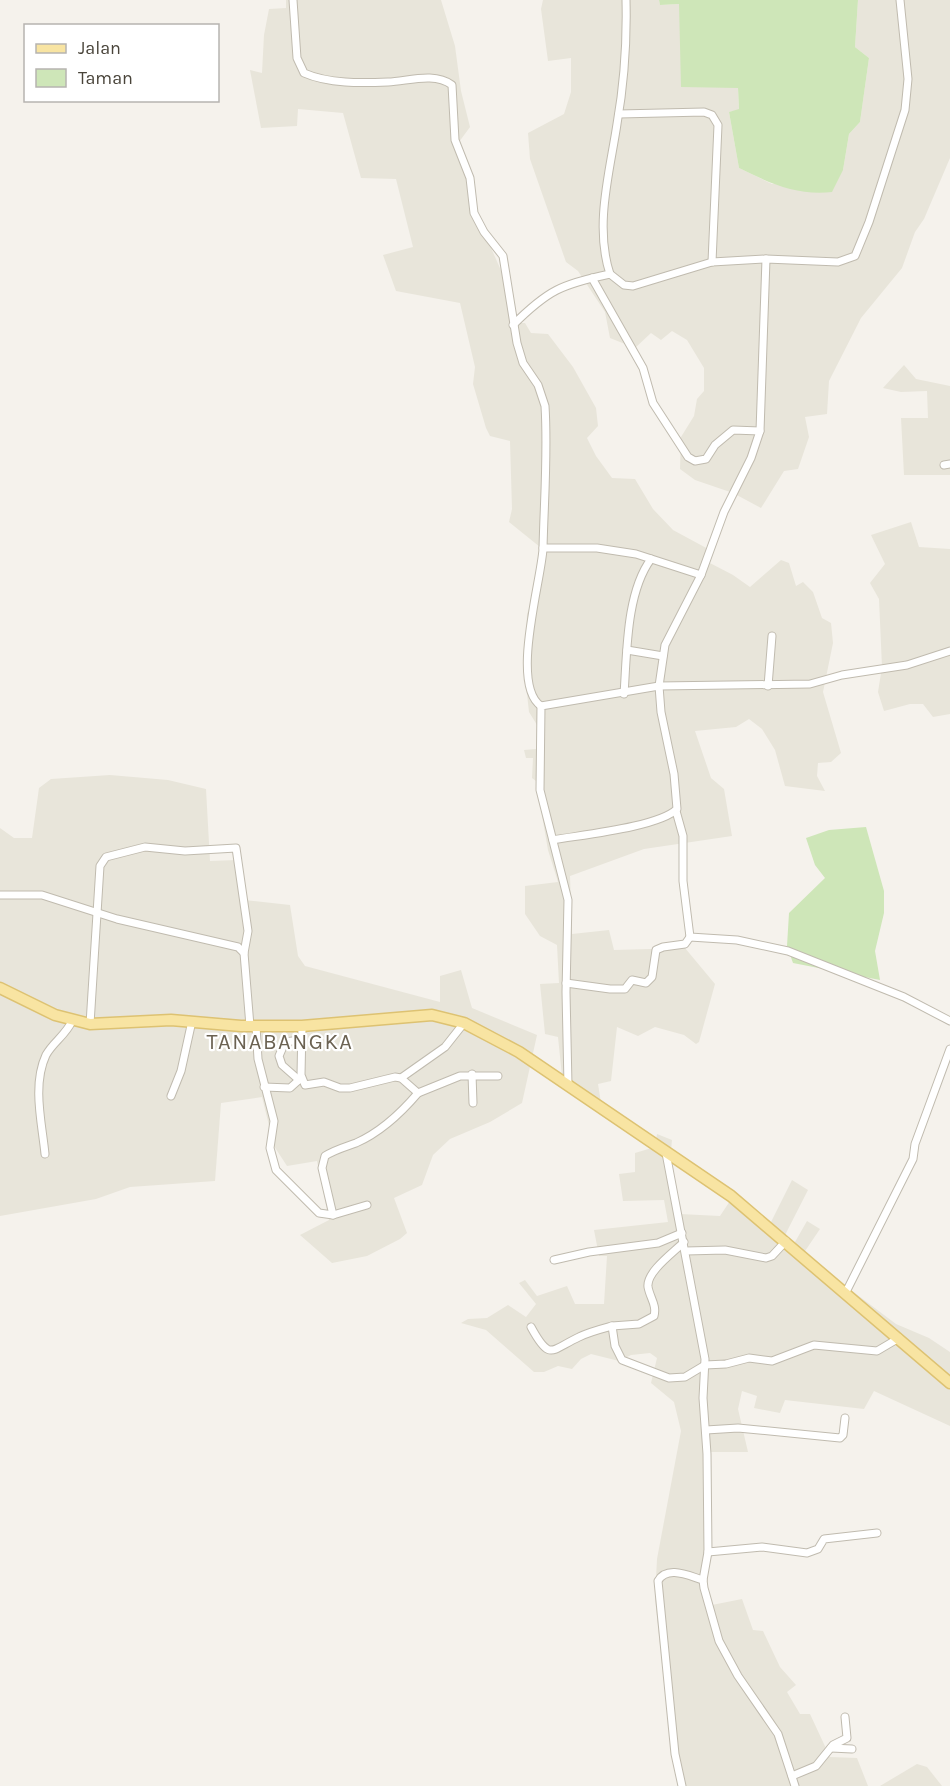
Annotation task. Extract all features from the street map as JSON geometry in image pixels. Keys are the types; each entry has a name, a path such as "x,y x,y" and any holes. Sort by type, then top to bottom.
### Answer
{"main road":[{"path":"0,988 72,1022 90,1024 192,1021 253,1026 302,1026 432,1015 464,1023 519,1052 731,1196 950,1383"}],"street":[{"path":"293,0 297,58 304,73 347,81 436,79 452,85 455,140 468,170 478,223 499,250 506,264 513,325 521,357 538,385 545,406 543,548 530,618 528,677 531,694 541,706 539,779 568,900 566,983 568,1085"},
{"path":"626,0 619,114 604,220 610,274 624,285 638,285 712,262 766,259 838,262 851,259 859,251 905,110 908,80 900,0"},
{"path":"619,114 704,112 715,118 718,126 712,262"},
{"path":"566,983 625,989 629,980 646,983 651,977 656,950 663,946 685,944 690,937 683,881 683,836 676,811 678,805 663,729 659,686 667,637 688,605 724,512 752,458 760,431 766,259"},
{"path":"513,325 545,295 610,274"},
{"path":"592,278 643,369 653,404 688,457 695,461 706,459 715,445 733,430 760,431"},
{"path":"543,548 597,548 651,559 701,575"},
{"path":"624,694 631,618 643,572 651,559"},
{"path":"768,686 772,636"},
{"path":"627,651 663,656"},
{"path":"541,706 624,694 659,686 810,684 847,674 871,673 907,665 950,651"},
{"path":"553,840 620,829 676,811"},
{"path":"90,1024 101,861 106,856 145,847 185,851 236,848 248,931 244,953 253,1026 264,1087 274,1121 270,1144 273,1164 317,1212 333,1215 367,1205"},
{"path":"0,895 42,895 96,912 234,945 244,953"},
{"path":"690,937 737,940 788,951 904,997 950,1021"},
{"path":"171,1096 181,1071 192,1021"},
{"path":"45,1154 39,1076 46,1054 67,1032 72,1022"},
{"path":"401,1078 445,1047 464,1023"},
{"path":"264,1087 290,1088 300,1079 302,1026"},
{"path":"300,1040 285,1042 279,1056 282,1065 305,1084 324,1082 340,1088 394,1077 401,1078 418,1093"},
{"path":"846,1292 914,1159 915,1144 950,1049"},
{"path":"333,1215 322,1168 325,1156 379,1129 401,1113 418,1093 460,1076 472,1074 498,1076"},
{"path":"472,1074 473,1103"},
{"path":"666,1153 686,1251 705,1365 703,1398 706,1430 708,1552 703,1580 719,1641 738,1676 778,1734 795,1786"},
{"path":"554,1260 598,1250 658,1243 682,1233"},
{"path":"686,1251 725,1250 766,1258 772,1256 786,1241"},
{"path":"531,1327 539,1342 551,1351 557,1351 580,1336 612,1326 639,1324 654,1316 655,1310 648,1288 652,1275 684,1242"},
{"path":"612,1326 618,1353 627,1364 669,1378 685,1377 705,1365 726,1364 754,1358 772,1361 814,1345 845,1346 871,1352 899,1338"},
{"path":"706,1430 738,1428 837,1438 843,1436 845,1418"},
{"path":"708,1552 762,1547 807,1553 818,1549 824,1539 877,1533"},
{"path":"682,1786 674,1743 658,1581 664,1574 672,1572 703,1580"},
{"path":"792,1776 816,1766 831,1748 847,1738 845,1717"},
{"path":"831,1748 852,1749"}],"shaded area":[{"path":"286,0 441,0 455,46 461,91 470,127 459,142 476,214 507,284 513,323 525,323 531,333 548,334 573,367 596,408 598,426 587,438 596,456 612,478 635,479 653,509 673,530 710,550 708,562 750,587 781,560 789,563 796,586 803,582 813,592 822,618 831,623 833,643 823,692 841,753 831,762 818,763 817,776 825,791 785,786 775,750 762,729 749,719 736,727 695,731 711,778 724,789 732,836 644,849 570,876 572,934 609,930 614,950 685,948 715,984 699,1042 696,1044 684,1035 655,1027 638,1036 617,1027 611,1081 598,1084 601,1103 563,1086 558,1037 545,1034 540,984 559,983 557,945 540,936 525,914 525,886 558,882 548,850 536,781 532,778 533,758 526,758 524,750 536,749 537,725 529,712 525,676 527,614 536,590 540,547 509,522 512,509 510,441 490,436 486,428 473,384 475,367 460,303 396,291 383,255 413,247 396,179 361,178 343,113 298,109 297,126 261,128 250,70 262,73 264,35 269,9 286,8"},
{"path":"543,0 659,0 660,5 679,4 738,88 739,110 729,112 739,168 772,184 843,170 849,134 860,122 869,58 855,47 858,0 950,0 950,158 924,219 915,232 902,268 861,318 829,381 827,414 805,417 809,437 798,469 784,471 761,508 733,493 695,480 680,469 681,437 694,416 697,399 704,391 704,368 687,340 672,331 661,340 651,333 635,348 610,338 605,312 578,271 566,262 530,159 528,133 564,114 571,92 571,58 548,61 541,9"},
{"path":"904,365 916,379 950,386 950,475 904,475 901,418 928,418 927,391 901,392 883,388"},
{"path":"911,522 919,547 950,549 950,714 933,717 923,704 910,704 884,711 878,692 882,667 879,599 870,583 885,564 871,535"},
{"path":"110,775 168,780 206,789 210,861 237,860 244,900 290,905 298,956 305,966 440,1002 440,976 461,970 472,1008 537,1035 522,1103 490,1122 450,1139 433,1155 422,1185 394,1198 407,1233 400,1239 367,1256 332,1263 300,1235 329,1220 317,1161 287,1166 274,1146 262,1097 221,1103 215,1181 130,1187 96,1199 0,1216 0,828 14,838 32,838 39,788 51,779"},
{"path":"657,1134 672,1140 669,1170 680,1214 720,1216 732,1198 768,1228 792,1180 808,1190 782,1241 791,1249 807,1221 820,1229 803,1254 896,1324 929,1338 950,1352 950,1426 874,1391 864,1409 785,1400 780,1413 754,1408 757,1396 742,1391 738,1409 748,1452 711,1452 707,1591 712,1605 742,1599 753,1630 763,1631 780,1667 796,1685 787,1692 800,1714 810,1714 830,1757 857,1758 868,1786 679,1786 667,1712 655,1598 657,1559 681,1431 674,1402 651,1383 657,1358 650,1353 631,1355 619,1361 591,1354 581,1359 572,1369 558,1366 544,1372 534,1372 486,1330 461,1323 468,1319 487,1318 508,1305 526,1317 536,1304 519,1283 525,1280 537,1296 567,1286 575,1304 604,1304 607,1256 599,1256 594,1230 668,1222 664,1200 623,1201 619,1174 635,1172 635,1153 655,1147"},
{"path":"917,1764 927,1767 942,1786 880,1786"}],"green space":[{"path":"659,0 858,0 855,47 869,58 860,122 849,134 843,170 832,192 807,192 784,187 739,168 729,112 739,109 738,88 681,87 679,4 660,5"},
{"path":"866,827 884,891 884,913 875,951 880,980 793,963 787,946 789,913 825,878 815,865 806,838 829,830"}],"district":[{"name":"TANABANGKA","path":"280,1041"}]}
